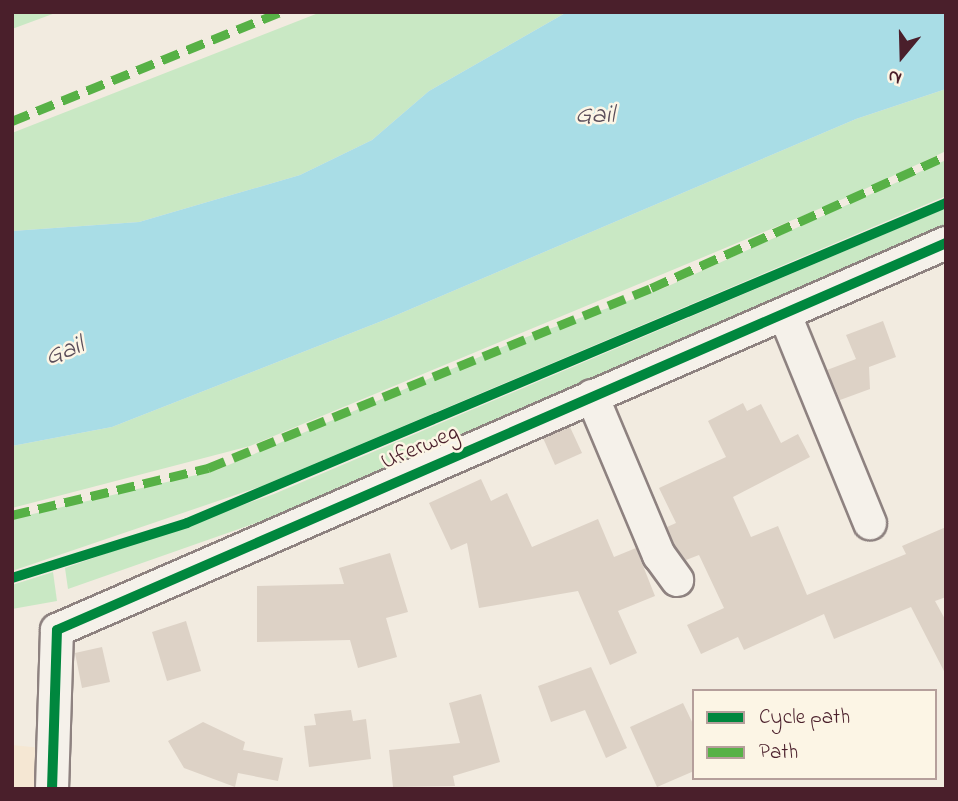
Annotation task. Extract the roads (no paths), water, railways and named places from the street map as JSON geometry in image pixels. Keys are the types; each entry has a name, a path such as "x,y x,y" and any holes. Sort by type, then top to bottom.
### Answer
{"street":[{"name":"Uferweg","path":"52,789 57,631 946,243"},
{"path":"785,315 870,523"},
{"path":"592,396 659,555 677,580"}],"water":[{"name":"Gail","path":"567,12 946,12 946,89 856,119 392,317 112,427 12,446 12,231 139,222 300,175 372,140 429,91"}]}
